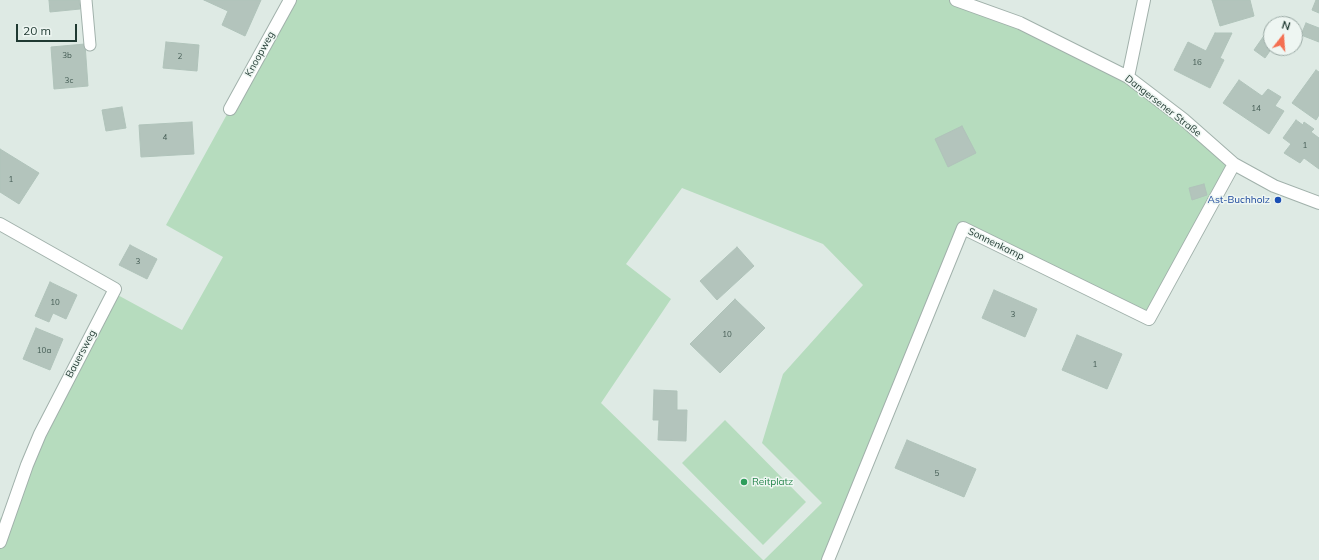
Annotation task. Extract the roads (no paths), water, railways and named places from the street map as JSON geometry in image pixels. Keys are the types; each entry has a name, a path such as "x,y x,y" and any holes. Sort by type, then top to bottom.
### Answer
{"street":[{"name":"Knoopweg","path":"230,109 290,0"},
{"name":"Dangersener Straße","path":"956,0 1020,23 1128,77 1183,119 1234,164 1274,186 1319,203"},
{"path":"1128,77 1144,0"},
{"name":"Sonnenkamp","path":"828,560 963,228 1149,319 1234,164"},
{"name":"Bauersweg","path":"0,224 115,289 40,434 27,465 0,542"}],"lane":[{"path":"86,0 90,44"}],"place":[{"name":"Ast-Buchholz","path":"1278,200"},
{"name":"Reitplatz","path":"744,482"}]}
